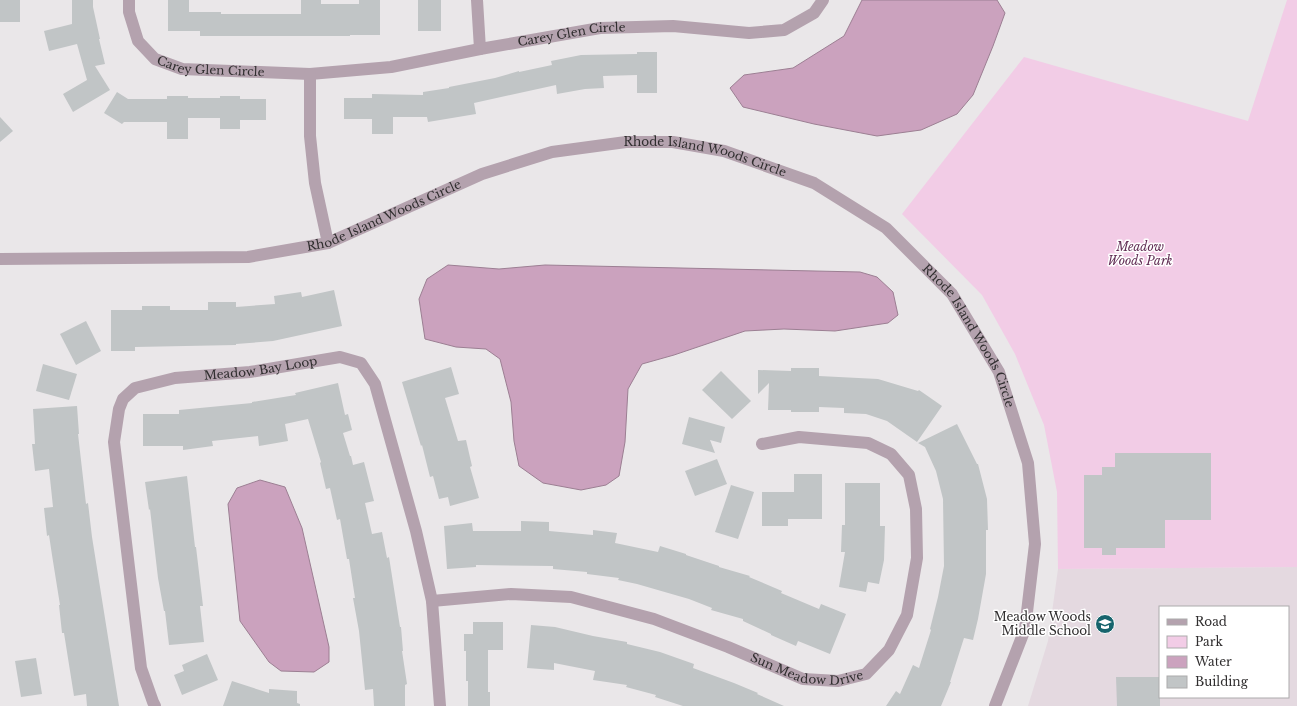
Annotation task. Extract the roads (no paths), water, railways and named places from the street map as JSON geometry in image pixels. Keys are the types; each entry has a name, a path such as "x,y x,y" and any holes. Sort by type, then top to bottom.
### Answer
{"street":[{"name":"Carey Glen Circle","path":"129,0 129,12 138,41 155,59 182,69 310,74 391,67 480,49 600,28 673,26 749,33 784,30 814,13 823,0"},
{"path":"477,0 480,49"},
{"path":"310,74 310,136 314,183 328,242"},
{"name":"Rhode Island Woods Circle","path":"0,259 248,257 328,242 482,174 552,152 626,142 673,142 724,151 814,183 886,228 952,294 999,372 1028,464 1035,544 1025,628 996,706"},
{"name":"Meadow Bay Loop","path":"155,706 141,668 114,442 119,409 123,399 135,388 175,378 250,372 340,357 361,363 375,384 416,531 432,601 440,706"},
{"name":"Sun Meadow Drive","path":"432,601 511,594 571,597 654,618 728,646 803,679 838,681 866,674 889,650 907,615 917,558 916,509 909,475 891,454 868,443 799,437 762,444"}],"water":[{"path":"862,0 997,0 1005,13 973,95 957,114 921,130 877,136 814,124 743,107 730,88 744,75 793,68 844,36"},
{"path":"448,265 499,269 545,265 860,272 877,277 893,292 898,315 888,323 835,331 784,329 745,331 642,364 628,389 625,442 619,476 606,485 581,490 543,483 519,466 514,441 511,402 500,359 486,349 456,347 425,339 419,299 427,279"},
{"path":"260,480 285,487 302,528 329,647 329,662 314,672 281,671 269,662 240,621 228,504 237,488"}],"place":[{"name":"Meadow Woods Middle School","path":"1105,624"}],"park label":[{"name":"Meadow Woods Park","path":"1140,254"}]}
